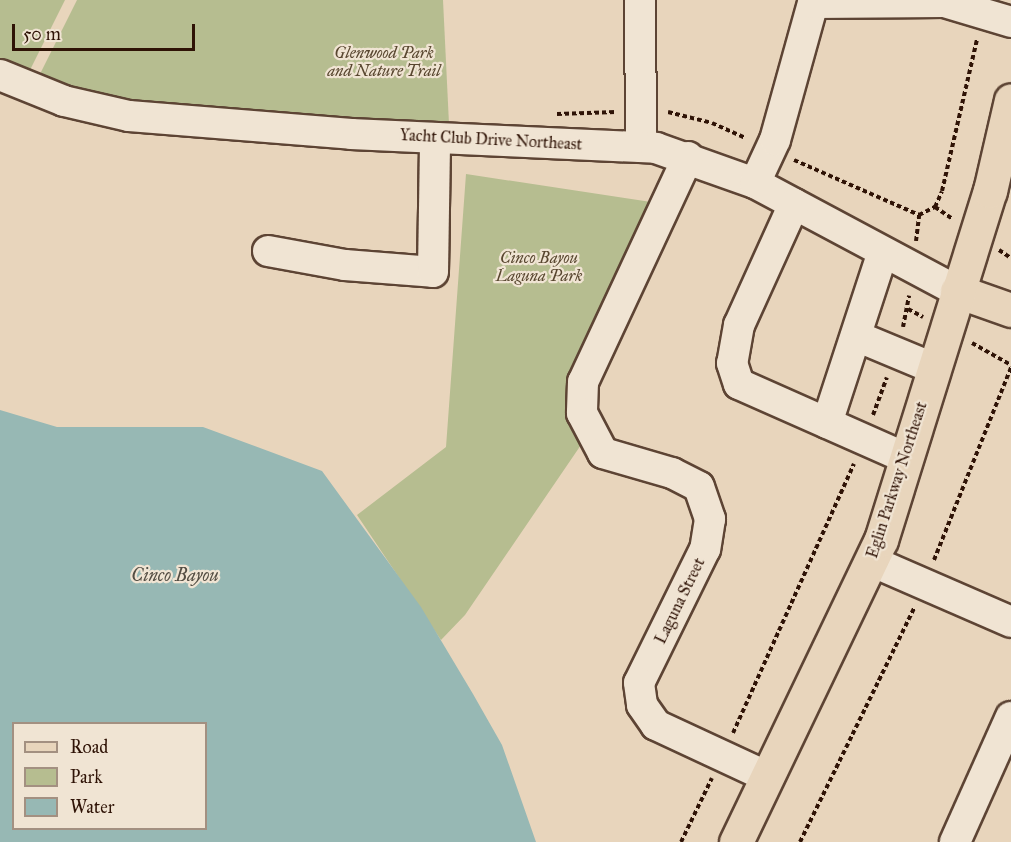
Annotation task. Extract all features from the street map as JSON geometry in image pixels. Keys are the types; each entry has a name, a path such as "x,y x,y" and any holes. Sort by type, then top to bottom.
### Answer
{"main road":[{"name":"Eglin Parkway Northeast","path":"736,842 871,561 990,191 1011,100"},
{"path":"957,291 1011,310"}],"street":[{"path":"640,0 641,147"},
{"path":"755,183 775,140 813,3 944,2 1011,22"},
{"name":"Yacht Club Drive Northeast","path":"0,75 64,101 129,116 435,138 641,147 688,157 755,183 957,291"},
{"path":"268,251 345,265 433,272 435,138"},
{"name":"Laguna Street","path":"688,157 583,382 582,413 603,453 672,473 699,488 711,519 705,549 639,683 642,705 656,725 768,777"},
{"path":"794,204 739,325 732,363 739,384 906,458"},
{"path":"827,423 883,252"},
{"path":"856,336 933,368"},
{"path":"871,561 1011,622"},
{"path":"954,842 1011,717"}],"path":[{"path":"800,842 837,771"}],"green space":[{"path":"0,0 65,0 29,72 0,60"},
{"name":"Glenwood Park and Nature Trail","path":"77,0 443,0 449,124 101,101 36,82"},
{"name":"Cinco Bayou Laguna Park","path":"466,174 651,202 595,338 583,442 465,615 441,640 357,515 446,447"}],"water":[{"name":"Cinco Bayou","path":"0,410 57,427 203,427 322,471 421,607 473,694 502,745 536,842 0,842"}]}
